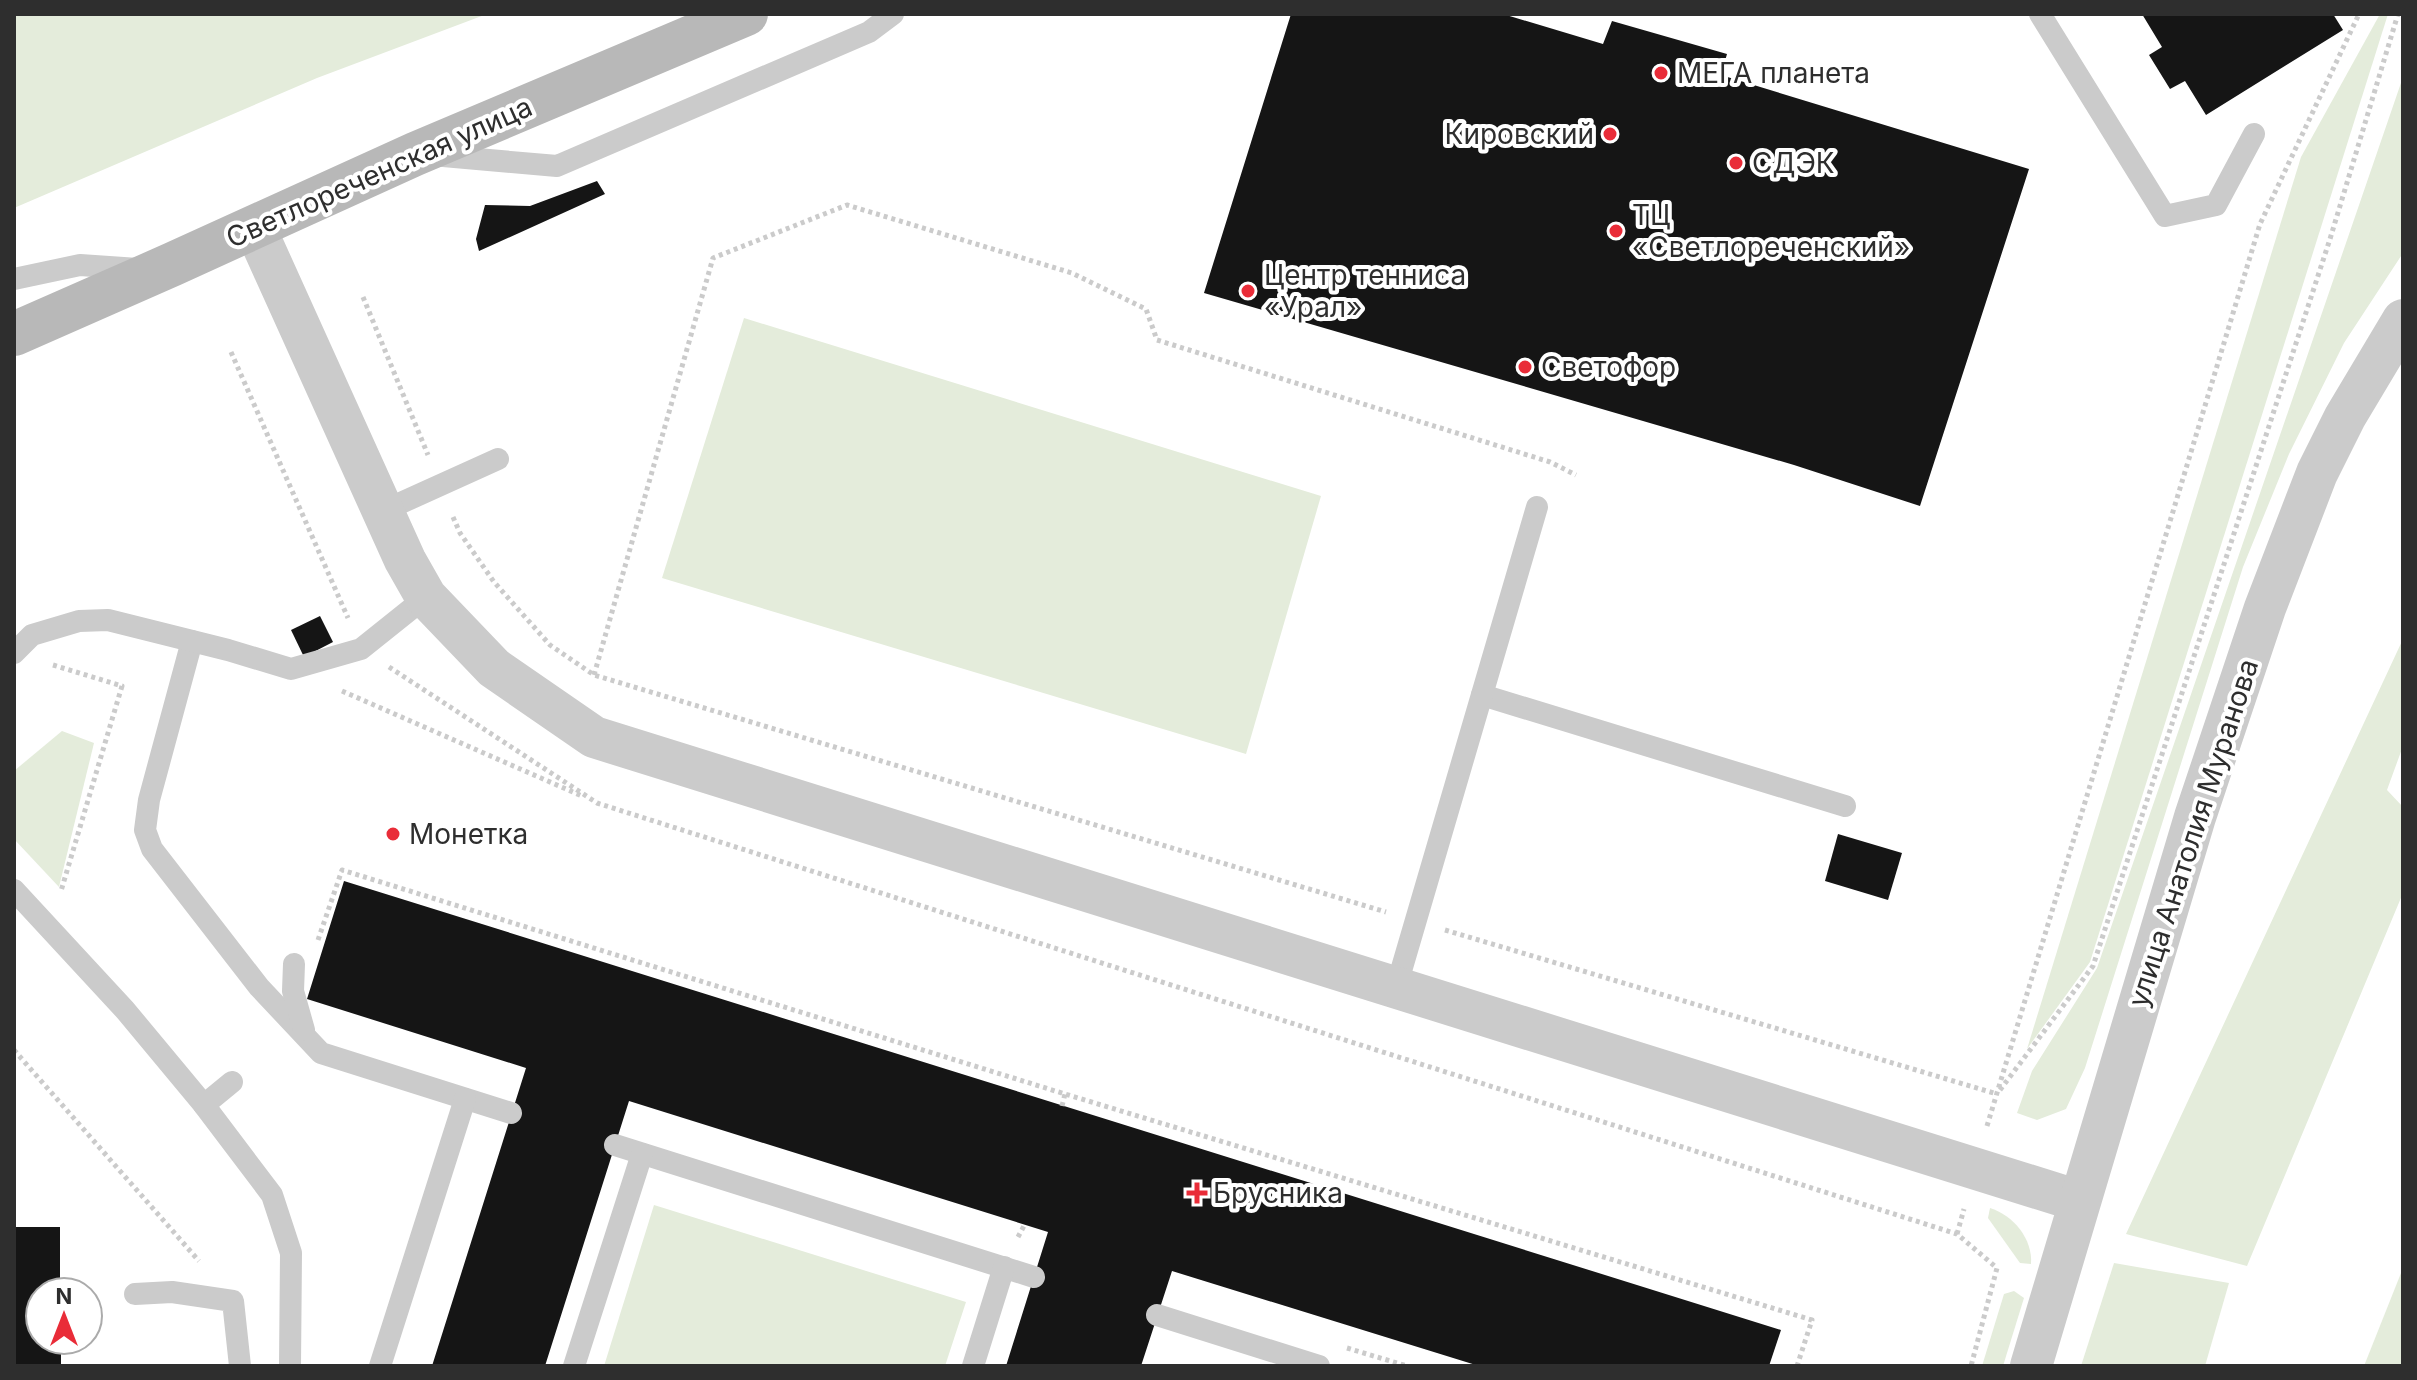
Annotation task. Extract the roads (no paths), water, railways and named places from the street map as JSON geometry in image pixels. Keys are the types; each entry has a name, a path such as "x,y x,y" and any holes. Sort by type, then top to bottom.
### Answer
{"main road":[{"name":"Светлореченская улица","path":"14,334 415,154 746,14"}],"street":[{"path":"255,228 405,560 426,597 494,668 594,737 2079,1201"},
{"name":"улица Анатолия Муранова","path":"2031,1366 2195,817 2265,608 2317,473 2345,417 2403,320"}],"lane":[{"path":"415,154 557,166 869,32 893,14"},
{"path":"2040,14 2165,216 2216,205 2254,134"},
{"path":"14,279 80,265 159,270"},
{"path":"383,511 498,459"},
{"path":"1396,988 1537,507"},
{"path":"14,652 32,635 79,621 108,620 291,669 361,649 426,597"},
{"path":"192,641 149,800 145,830 152,849 259,987 321,1053 511,1113"},
{"path":"1482,695 1845,806"},
{"path":"14,890 125,1010 204,1105 272,1195 291,1253 290,1366"},
{"path":"294,964 296,1005 304,1030 321,1053"},
{"path":"204,1105 232,1082"},
{"path":"380,1366 465,1099"},
{"path":"615,1145 1034,1277"},
{"path":"574,1366 642,1154"},
{"path":"973,1366 1004,1267"},
{"path":"135,1294 172,1292 233,1301 240,1366"},
{"path":"1157,1315 1319,1366"}],"place":[{"name":"МЕГА планета","path":"1661,73"},
{"name":"Кировский","path":"1610,134"},
{"name":"СДЭК","path":"1736,163"},
{"name":"ТЦ «Светлореченский»","path":"1616,231"},
{"name":"Центр тенниса «Урал»","path":"1248,291"},
{"name":"Светофор","path":"1525,367"},
{"name":"Монетка","path":"393,834"},
{"name":"Брусника","path":"1197,1193"}]}
